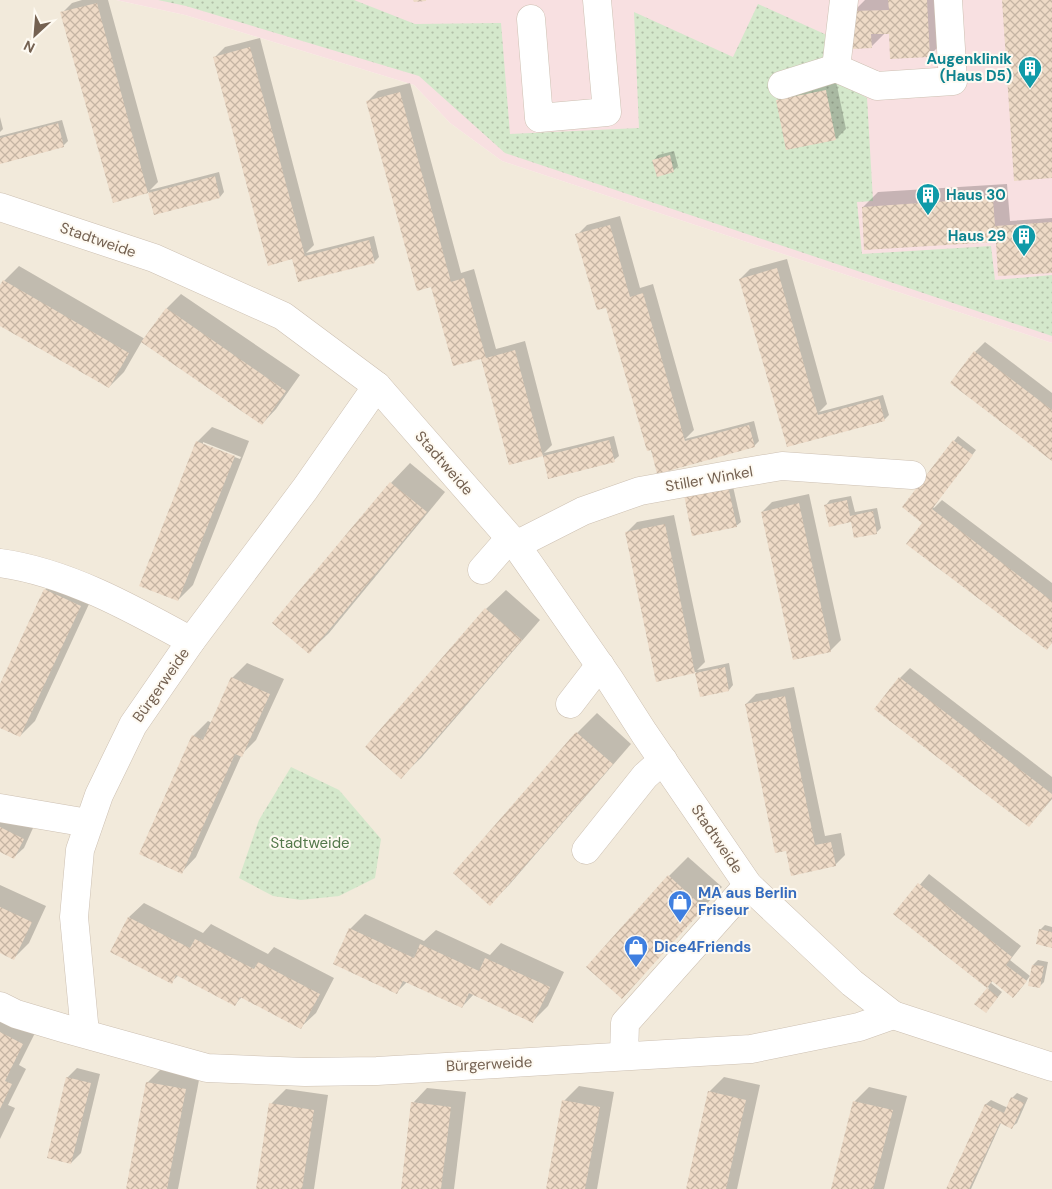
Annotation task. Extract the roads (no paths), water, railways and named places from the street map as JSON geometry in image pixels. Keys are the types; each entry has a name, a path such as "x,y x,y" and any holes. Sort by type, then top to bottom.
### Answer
{"street":[{"path":"531,19 539,118 607,112 598,0"},
{"path":"836,68 844,0"},
{"path":"782,85 836,68 877,86 954,81 948,0"},
{"name":"Stadtweide","path":"0,207 154,258 283,316 378,386 513,542 600,665 748,885 852,983 894,1015 1052,1067"},
{"name":"Bürgerweide","path":"85,1034 74,917 80,850 99,795 132,725 378,386"},
{"name":"Stiller Winkel","path":"513,542 583,511 640,491 734,474 782,466 912,475"},
{"path":"482,570 513,542"},
{"path":"0,563 20,566 73,583 136,611 191,642"},
{"path":"570,704 600,665"},
{"path":"586,850 645,776 663,760"},
{"path":"0,808 88,823"},
{"path":"624,1056 625,1023 748,885"},
{"name":"Bürgerweide","path":"0,1006 16,1014 207,1068 305,1072 377,1071 751,1049 859,1027 894,1015"}],"place":[{"name":"Augenklinik (Haus D5)","path":"1030,89"},
{"name":"Haus 30","path":"928,216"},
{"name":"Haus 29","path":"1024,257"},
{"name":"MA aus Berlin Friseur","path":"680,923"},
{"name":"Dice4Friends","path":"636,968"}]}
